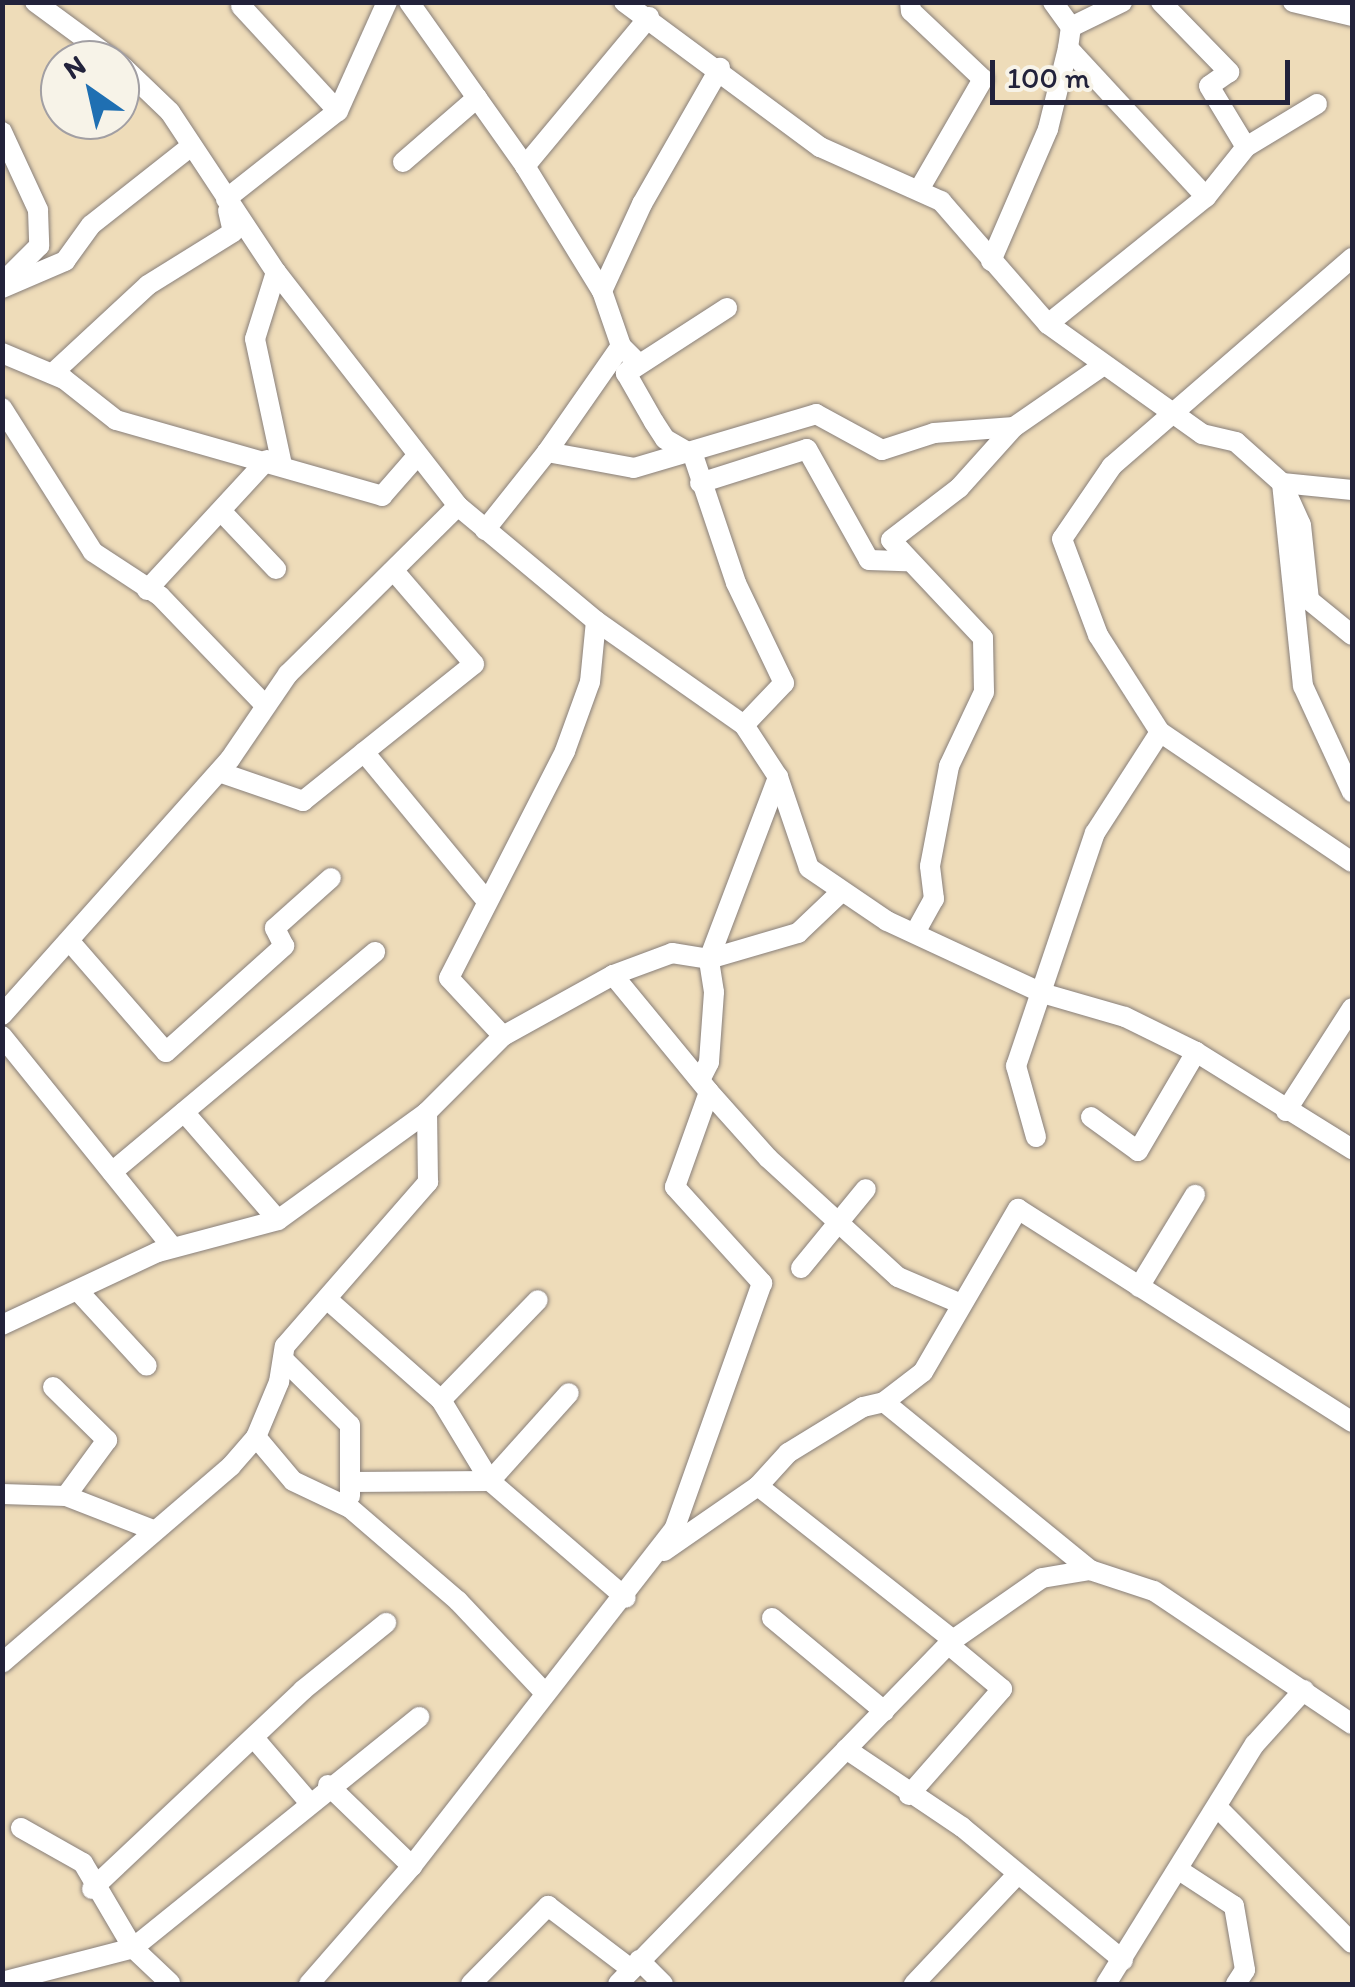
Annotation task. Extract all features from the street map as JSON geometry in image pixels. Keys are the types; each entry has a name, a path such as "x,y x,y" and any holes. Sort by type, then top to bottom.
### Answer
{"street":[{"path":"35,2 87,40"},
{"path":"226,199 338,111 387,2"},
{"path":"409,2 525,166 602,290 621,346 637,362 626,373"},
{"path":"624,2 720,68 759,107 820,147 920,188 941,201 1048,324 1202,434 1236,442 1282,483 1301,525 1308,600 1352,635"},
{"path":"910,2 911,11 983,80 920,188"},
{"path":"1052,2 1070,37 1206,197"},
{"path":"991,262 1048,128 1070,37 1122,2"},
{"path":"1162,2 1229,72 1209,86 1246,146"},
{"path":"1293,2 1352,16"},
{"path":"240,6 338,111"},
{"path":"525,166 650,17"},
{"path":"602,290 642,204 720,68"},
{"path":"140,84 170,112 189,148 276,272 416,457 458,506 485,530 541,568 596,620 744,725 778,778 809,868 839,894 1042,993 1125,1017 1196,1052 1352,1149"},
{"path":"403,162 477,98"},
{"path":"1048,324 1206,197 1246,146 1317,104"},
{"path":"2,132 38,210 39,246 2,285"},
{"path":"2,285 65,261 91,226 189,148"},
{"path":"52,373 148,285 233,232 226,199"},
{"path":"1352,258 1112,466 1062,538 1098,635 1160,732 1352,862"},
{"path":"275,463 256,338 276,272"},
{"path":"626,373 726,308"},
{"path":"485,530 621,346"},
{"path":"2,353 52,373 116,420 382,496 416,457"},
{"path":"916,931 934,898 930,866 949,766 984,692 982,638 891,540 959,488 1014,427 1104,365"},
{"path":"626,373 665,439 693,455 736,584 784,683 744,725"},
{"path":"2,408 93,552 160,596 263,703"},
{"path":"546,452 634,468 693,455 816,414 882,450 934,433 1014,427"},
{"path":"700,483 807,448 869,560 906,560"},
{"path":"147,590 221,511 275,463"},
{"path":"1282,483 1352,490"},
{"path":"1282,483 1303,686 1352,792"},
{"path":"2,1015 72,944 219,772 263,703 458,506"},
{"path":"221,511 276,569"},
{"path":"219,772 303,801 474,664 395,572"},
{"path":"503,1036 449,978 583,705 596,620"},
{"path":"1036,1137 1016,1066 1095,832 1160,732"},
{"path":"364,752 487,900"},
{"path":"309,1984 412,1866 544,1692 626,1598 675,1528 707,1450 762,1282 675,1188 709,1062 709,959 778,778"},
{"path":"72,944 166,1052 284,946 275,928 331,878"},
{"path":"2,1325 172,1247 278,1220 426,1112 503,1036 613,975 672,953 709,959 798,933 839,894"},
{"path":"112,1172 375,952"},
{"path":"613,975 704,1086 839,1228 898,1277 959,1303"},
{"path":"1286,1111 1352,1008"},
{"path":"2,1036 172,1247"},
{"path":"1091,1117 1138,1151 1196,1052"},
{"path":"184,1112 278,1220"},
{"path":"2,1663 152,1530 231,1466 256,1437 285,1346 428,1182 426,1112"},
{"path":"801,1268 839,1228 866,1189"},
{"path":"1139,1287 1195,1195"},
{"path":"655,1557 758,1486 788,1453 863,1407 884,1402 923,1372 959,1303 1018,1209 1352,1422"},
{"path":"79,1292 147,1366"},
{"path":"328,1300 441,1400 490,1481 626,1598"},
{"path":"441,1400 538,1300"},
{"path":"283,1358 350,1425 350,1508"},
{"path":"53,1387 107,1440 66,1496"},
{"path":"350,1482 490,1481 569,1394"},
{"path":"884,1402 1090,1570 1154,1591 1304,1690 1350,1726"},
{"path":"256,1437 294,1480 350,1508 458,1601 544,1692"},
{"path":"758,1486 951,1642 1002,1689 909,1795"},
{"path":"2,1494 66,1496 152,1530"},
{"path":"630,1971 951,1642 1042,1578 1090,1570"},
{"path":"772,1618 884,1711"},
{"path":"92,1888 254,1738 386,1624"},
{"path":"1106,1984 1182,1872 1255,1744 1304,1690"},
{"path":"2,1982 133,1948 202,1899 328,1786 419,1717"},
{"path":"254,1738 310,1802"},
{"path":"846,1749 909,1795 962,1827 1015,1877 1123,1960"},
{"path":"328,1786 412,1866"},
{"path":"1219,1809 1352,1943"},
{"path":"22,1828 83,1863 92,1888 133,1948 170,1983"},
{"path":"1182,1872 1234,1906 1245,1970 1236,1984"},
{"path":"914,1984 1015,1877"},
{"path":"471,1984 548,1906 630,1971 664,1984"}]}
